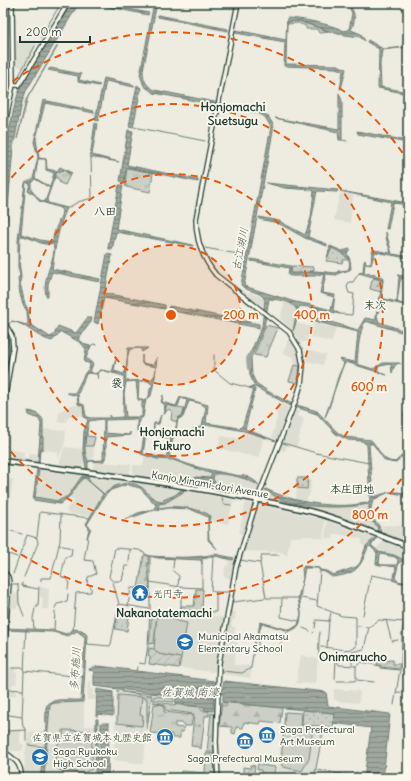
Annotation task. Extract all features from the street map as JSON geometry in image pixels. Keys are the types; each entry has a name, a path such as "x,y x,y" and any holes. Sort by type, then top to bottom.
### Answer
{"highway":[{"name":"Kanjo Minami-dori Avenue","path":"3,461 172,484 306,510 408,546"}],"main road":[{"path":"3,133 12,85 12,3"},
{"path":"12,85 19,85 68,3"},
{"path":"218,778 216,742 220,659 237,560 257,500 293,406 303,372 301,355 297,343 289,332 216,275 209,266 198,245 196,219 238,3"},
{"path":"3,320 12,336 13,347 3,409"},
{"path":"3,571 8,577 9,583 3,672"},
{"path":"3,751 19,762 21,778"}],"shaded area":[{"path":"6,4 9,5 10,36 3,36"},
{"path":"16,40 39,42 23,69 16,65"},
{"path":"340,193 353,195 350,223 334,220"},
{"path":"241,290 263,297 265,301 264,307"},
{"path":"285,300 297,305 298,312 295,323 311,327 306,342 300,342 293,331 280,319"},
{"path":"314,323 330,327 331,325 336,326 332,342 311,337"},
{"path":"289,337 298,354 300,366 294,365 294,357 283,354"},
{"path":"307,350 326,355 323,365 306,361"},
{"path":"279,402 289,408 277,439 272,437"},
{"path":"70,405 83,405 85,416 69,416 66,422 58,422 59,412"},
{"path":"295,410 299,411 297,416 304,418 297,447 287,445 285,451 280,450"},
{"path":"44,429 66,431 65,443 58,459 58,452 44,450 42,448"},
{"path":"243,432 263,438 259,458 218,448 221,436 241,439"},
{"path":"3,437 10,437 9,447 12,448 12,450 24,452 23,457 28,458 28,453 38,454 38,462 3,458"},
{"path":"85,446 93,446 94,458 84,462 83,468 59,465 64,447 83,449"},
{"path":"145,455 172,459 213,472 246,477 259,485 257,493 252,495 133,475 133,465 143,465"},
{"path":"94,462 131,464 130,473 129,475 93,469"},
{"path":"39,470 86,476 89,483 103,496 90,516 67,513 67,508 75,501 68,496 60,502 35,497"},
{"path":"89,476 126,483 115,486 104,494 90,482"},
{"path":"297,478 311,480 310,493 306,501 296,499"},
{"path":"7,479 13,479 7,510 3,508 3,485 6,485"},
{"path":"139,483 244,502 233,502 228,524 209,521 208,514 194,508 167,506 159,508 158,501 147,493"},
{"path":"265,490 282,500 302,504 345,507 363,506 369,504 369,519 377,526 378,532 309,508 265,498 263,495"},
{"path":"246,502 250,503 251,508 243,535 239,533"},
{"path":"262,505 325,520 323,539 309,536 290,537 287,556 282,552 242,551 258,507"},
{"path":"327,521 375,538 366,546 362,545 362,539 342,535 334,534 333,539 325,538"},
{"path":"381,525 408,526 408,542 383,533"},
{"path":"384,541 408,550 408,562 376,549"},
{"path":"229,558 234,560 231,579 224,577 225,566 228,566"},
{"path":"40,587 49,589 48,609 42,609 43,598 40,597"},
{"path":"11,593 19,594 20,604 16,608 10,608"},
{"path":"230,612 236,612 235,620 232,620 232,627 235,627 234,636 238,636 234,665 252,666 250,678 221,674"},
{"name":"Municipal Akamatsu Elementary School","path":"154,613 224,617 216,669 212,672 149,664 150,657 147,656"},
{"path":"301,655 318,659 315,684 296,683"},
{"path":"6,667 15,667 15,673 17,673 16,684 12,684 12,689 16,689 16,696 4,696"},
{"path":"88,681 91,681 91,689 94,690 92,695 96,695 96,700 87,700"},
{"path":"334,689 360,691 359,703 336,701 334,699"},
{"path":"116,691 152,695 143,764 114,760"},
{"path":"51,703 84,703 84,726 95,726 95,778 38,778 24,776 25,752 29,732 48,730 49,709"},
{"path":"284,711 303,713 302,725 324,727 314,778 277,778"},
{"path":"3,730 20,730 20,743 24,745 22,751 9,751 4,748"}],"green space":[{"path":"299,21 330,32 319,33 317,29 306,29 306,26 298,23 288,24 287,22"},
{"path":"57,46 28,97 17,139 26,100"},
{"path":"127,168 153,173 150,192 126,187 125,183"},
{"path":"61,170 66,171 70,175 65,185 60,183 57,177 54,179 56,173"},
{"path":"332,247 346,254 348,260 343,260 342,263 326,261"},
{"path":"292,266 314,267 314,270 307,273 291,273"},
{"path":"374,278 383,281 381,292 370,289"},
{"path":"266,325 278,328 266,357 254,355"},
{"path":"8,336 10,353 7,363 3,363 3,354"},
{"path":"294,365 300,366 298,383 289,381"},
{"path":"166,405 184,408 183,415 178,418 177,422 171,420 172,411 168,409 166,412 165,411"},
{"path":"87,429 87,436 95,437 93,446 85,446 85,435"},
{"path":"297,478 308,478 307,489 297,488"},
{"path":"144,555 149,556 148,568 150,588 138,588"},
{"path":"196,589 203,589 202,611 182,610 181,606 194,606"},
{"path":"152,613 172,614 172,616 157,615 154,643 149,644"},
{"path":"118,615 129,617 127,631 115,629"},
{"path":"157,615 172,616 172,618 177,619 177,621 187,623 181,658 159,654 154,649"},
{"path":"149,648 154,649 159,654 181,658 179,668 149,664"},
{"path":"393,660 393,664 400,664 399,669 381,667 381,665 377,665 378,661"},
{"path":"116,691 152,695 147,729 147,699 136,694"},
{"path":"118,695 142,697 140,715 143,716 142,726 117,723"},
{"path":"154,696 173,698 174,702 153,700"},
{"path":"153,702 200,707 202,711 209,711 209,716 205,716 201,749 191,746 194,714 165,710 165,705"},
{"path":"222,702 282,708 280,723 261,721 260,724 244,722 243,728 236,727 235,734 232,733 232,727 219,726"},
{"path":"154,704 164,705 164,712 193,715 191,726 183,726 183,723 175,723 175,727 184,728 183,732 180,732 180,738 172,738 172,734 150,733"},
{"path":"303,710 335,713 333,727 302,725"},
{"path":"285,712 302,713 301,725 313,727 309,759 302,771 283,767 281,763"},
{"path":"211,713 215,714 214,752 207,752"},
{"path":"63,730 92,731 92,769 83,773 59,770 55,764 56,749 60,740 63,740"},
{"path":"206,753 214,754 215,778 181,778 181,771 205,773"},
{"path":"258,763 260,765 275,767 274,778 268,778 265,774 261,773 261,770 257,770"},
{"path":"251,765 255,766 254,773 257,773 257,777 262,778 230,778 230,776 234,776 234,773 243,774 243,767 250,768"}],"water":[{"path":"72,3 79,3 26,91 22,102 13,148 4,253 7,333 3,352 3,189 10,126 16,100 22,83"},
{"path":"89,3 98,3 149,13 148,15"},
{"path":"154,3 157,3 143,70 144,80 147,85 155,90 259,111 268,116 274,126 244,286 295,302 331,310 334,297 320,293 324,273 315,276 291,276 288,275 289,268 251,261 251,259 291,266 290,273 294,274 316,271 336,273 338,271 348,270 349,262 346,256 332,248 327,258 330,246 342,251 350,249 347,253 350,260 351,269 337,275 326,274 322,293 335,295 333,310 340,314 319,309 317,318 358,330 365,318 376,320 382,283 381,298 408,306 382,300 377,316 379,322 402,330 408,320 405,330 401,332 365,321 361,331 357,364 373,369 383,363 399,363 395,365 392,373 391,364 380,366 378,368 378,371 387,375 346,362 343,367 344,363 339,359 355,362 358,332 317,322 315,320 317,308 300,306 293,331 297,310 295,307 285,301 269,299 264,327 251,358 252,375 256,383 290,403 317,411 337,432 345,437 371,440 387,460 396,462 405,452 404,413 406,411 405,455 408,460 401,457 396,463 385,461 373,444 369,444 373,497 388,493 373,500 371,508 373,519 380,527 381,532 378,532 377,526 369,519 369,504 349,507 302,505 282,500 265,490 266,489 290,498 317,504 345,505 370,502 367,445 362,441 348,440 336,434 317,414 289,405 255,387 250,375 249,356 262,326 265,300 257,293 244,288 241,285 271,127 265,117 258,113 154,93 144,86 140,75"},
{"path":"347,3 354,12 354,23 351,30 361,34 365,41 360,37 338,34 299,21 287,22 286,64 338,65 346,69 341,89 343,71 336,68 284,66 285,42 236,33 236,30 286,40 287,18 316,22 333,26 343,31 349,30 352,13"},
{"path":"158,15 228,29 228,31 158,17"},
{"path":"368,40 383,49 408,47 382,50 380,64 381,87 408,92 408,94 378,88 379,49 367,42"},
{"path":"50,68 81,74 79,80 100,85 78,82 78,76 48,70"},
{"path":"104,78 134,85 134,87 106,81 98,121 95,120"},
{"path":"137,85 141,88 133,127 129,126"},
{"path":"339,93 342,101 342,140 339,140 338,132 275,118 339,129"},
{"path":"43,100 94,111 94,113 45,103 36,139 39,158 46,159 47,169 57,171 60,167 72,173 69,177 70,175 64,170 56,173 47,199 48,203 67,208 59,231 52,269 100,279 99,282 52,272 48,284 48,296 46,296 46,281 53,255 53,243 45,244 20,236 19,261 21,277 20,283 25,304 28,309 30,324 50,337 54,335 58,326 76,333 87,318 92,318 91,322 78,339 86,345 91,346 86,358 93,364 90,372 94,374 86,374 78,394 79,403 84,405 86,416 90,418 109,418 110,415 110,418 123,417 124,376 101,370 112,372 116,359 114,371 124,374 126,369 126,381 151,380 155,375 156,367 155,377 151,396 146,399 143,417 139,420 138,430 153,433 154,423 158,423 161,415 159,424 154,424 154,434 170,437 174,435 178,418 183,415 187,400 181,398 178,406 176,407 166,405 165,414 163,414 165,405 161,402 163,395 162,402 176,406 180,397 208,405 206,423 240,428 243,425 253,392 253,389 249,388 253,386 255,390 245,429 276,441 244,431 212,425 202,427 206,407 199,403 189,401 183,417 178,419 175,436 173,438 169,455 181,462 200,468 246,476 255,481 259,486 243,478 219,474 214,474 213,479 219,489 202,479 198,479 191,484 187,483 196,477 210,478 212,474 173,460 157,459 141,454 144,436 137,431 137,419 105,420 105,433 129,435 130,432 130,435 106,437 106,457 103,462 90,461 88,463 88,469 86,468 83,449 84,431 88,420 84,417 83,406 78,404 77,396 67,393 75,393 85,373 90,367 89,363 84,362 86,349 81,343 61,332 52,341 41,337 22,325 12,321 27,325 28,323 27,311 23,305 18,279 20,275 18,268 18,240 25,183 21,234 40,240 53,242 54,234 62,211 60,208 39,201 35,195 28,191 30,184 26,182 33,179 38,157 34,142","holes":["38,159 46,159 46,170 54,173 50,187 35,178","35,179 50,188 45,202 40,200 31,190 31,183","136,381 138,400 142,400 142,417 126,417 124,394 126,382","139,381 148,381 153,385 150,388 149,396 144,401 138,398","102,419 104,421 103,460 88,461 85,451 89,421","149,433 171,439 166,458 143,454 146,434"]},
{"path":"95,123 97,124 92,155 119,162 90,157"},
{"path":"128,130 133,131 127,165 198,180 198,182 127,167 124,182 120,181"},
{"path":"357,131 408,141 408,143 358,134"},
{"path":"266,183 338,190 337,192 317,191 308,237 327,244 327,246 305,238 278,223 259,219 259,217 279,221 305,235 311,218 314,191 285,188"},
{"path":"119,185 123,185 116,229 193,246 116,232 112,250 108,248"},
{"path":"340,191 408,203 408,205 393,203 388,229 386,229 391,202"},
{"path":"386,232 392,254 406,256 407,254 408,257 405,276 407,258 375,252 371,265 365,264 364,272 383,277 383,280 359,273 363,272 365,260 366,263 371,263 372,251 374,250 391,253 386,238"},
{"path":"107,254 112,255 105,293 165,305 165,309 104,298 98,324 94,322"},
{"path":"397,275 405,276 400,281 397,302 399,276"},
{"path":"169,306 259,324 259,328 168,310"},
{"path":"128,348 140,348 130,349 127,358"},
{"path":"140,348 148,348 142,352"},
{"path":"157,357 156,367 142,364 153,365"},
{"path":"343,367 334,392 339,374"},
{"path":"334,392 331,403 325,417"},
{"path":"28,411 37,414 43,420 43,449 40,450 39,462 41,424 39,419 29,415"},
{"path":"202,427 192,431 194,428"},
{"path":"37,469 39,470 35,497 58,501 68,496 82,476 88,476 90,482 104,494 115,486 126,483 126,485 111,490 104,497 87,525 91,528 87,538 89,528 86,524 103,494 85,478 82,479 70,496 60,504 33,500"},
{"path":"128,483 135,484 143,488 152,497 161,501 175,495 181,490 185,491 165,503 159,504 158,508 178,507 190,508 208,514 210,516 208,525 208,517 190,509 170,508 151,511 124,520 138,513 154,509 156,505 140,488 128,485"},
{"path":"390,492 408,494 408,496"},
{"path":"208,525 209,539 217,549 208,540"},
{"path":"375,538 377,539 371,545 379,552 394,555 408,562 399,562 395,578 398,581 408,583 401,583 392,580 394,578 396,567 383,565 397,565 398,560 395,557 380,554 379,564 376,564 377,553 370,546 368,547 362,561 352,572 332,577 325,572 320,571 318,568 305,568 303,578 302,569 304,566 319,568 320,570 327,571 333,575 356,567 360,563 366,546"},
{"path":"215,554 234,558 233,560 215,556 214,558 202,559 202,564 201,560 158,558 149,556 190,557"},
{"path":"303,578 300,598 301,614 298,598"},
{"path":"301,614 300,623 298,626 294,629 289,631 262,623 258,635 260,622 290,630 298,625"},
{"path":"3,628 53,630 66,634 74,629 82,630 87,635 83,702 54,703 50,705 44,778 40,777 45,748 46,707 52,701 57,700 81,700 85,637 77,631 68,636 53,632 3,630"},
{"name":"佐賀城 南濠","path":"99,666 214,681 214,689 222,690 224,681 326,692 328,706 390,714 383,778 364,778 371,728 333,723 335,713 223,702 223,694 214,693 213,711 204,710 204,707 176,704 175,696 94,686 94,671 89,669"},
{"path":"97,689 113,692 113,716 98,714 98,716 96,716"},
{"path":"96,719 98,719 98,778 95,778"},
{"path":"101,723 109,723 108,778 99,778"}],"waterway":[{"path":"41,37 61,3"},
{"path":"16,81 35,46"},
{"path":"134,127 205,141"},
{"path":"342,140 347,141"},
{"path":"66,209 78,202 92,198 91,158"},
{"path":"205,248 243,255"},
{"path":"340,314 352,315 354,294 349,293 347,287 349,282 353,282 359,273"},
{"path":"7,326 12,321"},
{"path":"90,346 94,344 97,345"},
{"name":"古江湖川","path":"249,368 248,359 251,353"},
{"path":"214,355 214,370 230,383 250,388"},
{"path":"283,443 316,453 369,463"},
{"path":"391,462 396,462 398,459"},
{"path":"222,498 224,504 231,505"},
{"path":"37,537 40,512 90,518"},
{"path":"41,581 41,578 51,578 60,541 61,514"},
{"path":"8,530 22,534"},
{"path":"13,574 27,535 37,538 38,543 24,577"},
{"path":"73,630 76,593 91,592 91,587 87,583 88,577 96,574 93,561 84,560 88,537"},
{"path":"59,545 72,548 71,556 65,557"},
{"path":"87,644 110,646 111,644 119,604 113,582 109,577 115,548 139,550 149,556"},
{"path":"129,563 130,550"},
{"path":"3,552 17,557"},
{"path":"279,555 262,555 260,563 266,598 298,598"},
{"path":"150,557 150,612"},
{"path":"213,558 211,590 214,592 227,592"},
{"path":"65,559 61,576 69,581 68,589"},
{"path":"173,568 174,559"},
{"path":"239,560 260,563"},
{"path":"202,564 202,588 181,587 181,610 216,612 216,592"},
{"path":"114,581 122,581 125,566 129,566"},
{"path":"173,571 179,576 178,586"},
{"path":"320,571 317,606 342,616 356,617 356,647 348,650 321,647"},
{"path":"363,615 371,575 393,579"},
{"path":"150,582 180,587"},
{"path":"22,583 22,586 38,589"},
{"path":"13,584 18,584 19,603 24,616"},
{"path":"36,607 38,607 39,587"},
{"path":"128,605 131,588 150,588"},
{"path":"55,608 57,604 67,602 68,594"},
{"path":"233,602 265,598"},
{"path":"301,598 317,601"},
{"path":"282,599 281,617 299,621"},
{"path":"119,604 149,609"},
{"path":"401,664 402,631 408,608"},
{"path":"34,629 33,618 35,609"},
{"path":"54,630 55,611"},
{"path":"139,663 145,664 150,612 179,613"},
{"path":"316,620 329,621 331,613"},
{"path":"357,626 369,627 379,620 404,622"},
{"path":"386,620 391,639"},
{"path":"327,647 329,621"},
{"path":"315,628 316,622"},
{"path":"352,664 352,652 364,649 369,627"},
{"path":"303,628 310,631"},
{"path":"25,648 26,629"},
{"path":"258,635 258,649 277,652 283,638 289,630"},
{"path":"320,632 319,658 337,661 339,665 356,666 356,680 337,681"},
{"path":"222,671 242,673 251,668 255,640 228,634"},
{"path":"392,641 398,640"},
{"path":"25,651 22,717 23,727 26,729 26,741"},
{"path":"335,679 336,661"},
{"path":"356,666 362,662 380,666 380,668 399,670"},
{"path":"394,705 401,664 408,664"},
{"path":"137,671 138,667"},
{"path":"12,668 24,668"},
{"name":"多布施川","path":"24,671 83,677"},
{"path":"357,680 374,682"},
{"path":"5,689 23,690"},
{"path":"397,692 408,693"},
{"path":"3,714 22,717"},
{"path":"314,778 324,727"},
{"path":"7,731 26,730"},
{"path":"28,745 45,747"},
{"path":"317,770 323,771"},
{"path":"345,774 355,776 356,772"},
{"path":"334,773 342,774"}],"place":[{"name":"光円寺","path":"140,593"},
{"name":"Municipal Akamatsu Elementary School","path":"185,642"},
{"name":"Saga Prefectural Art Museum","path":"267,735"},
{"name":"佐賀県立佐賀城本丸歴史館","path":"165,737"},
{"name":"Saga Prefectural Museum","path":"245,741"},
{"name":"Saga Ryukoku High School","path":"40,757"}],"district":[{"name":"Honjomachi Suetsugu","path":"233,114"},
{"name":"八田","path":"105,211"},
{"name":"末次","path":"375,305"},
{"name":"袋","path":"117,383"},
{"name":"Honjomachi Fukuro","path":"172,439"},
{"name":"本庄団地","path":"352,489"},
{"name":"Nakanotatemachi","path":"164,613"},
{"name":"Onimarucho","path":"353,657"}]}
